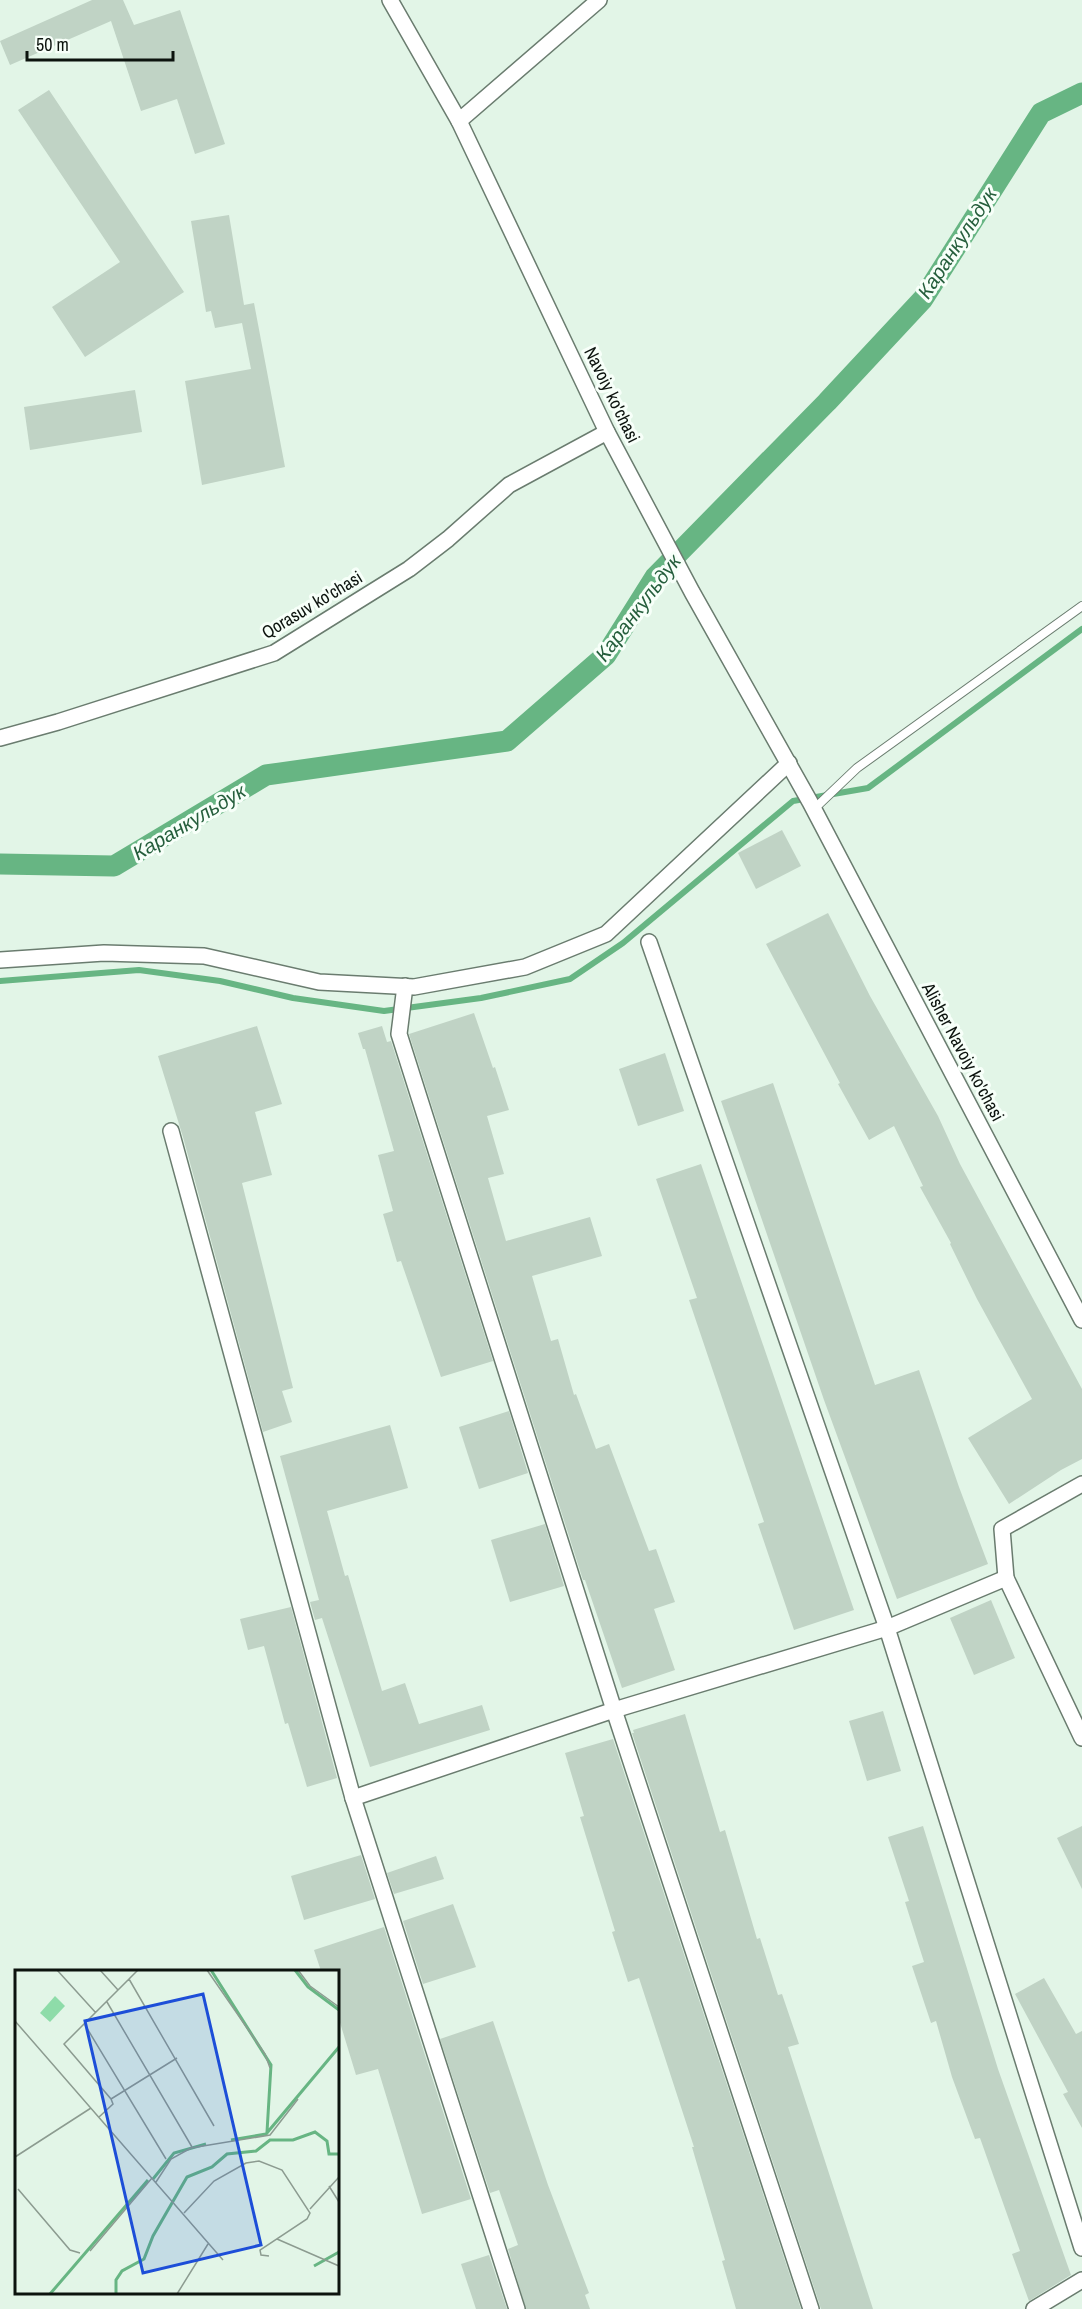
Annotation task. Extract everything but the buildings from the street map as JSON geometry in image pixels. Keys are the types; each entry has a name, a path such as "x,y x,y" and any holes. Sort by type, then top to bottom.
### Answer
{"street":[{"name":"Navoiy ko'chasi","path":"390,0 459,121 607,432 692,592 812,806"},
{"path":"459,121 600,0"},
{"name":"Qorasuv ko'chasi","path":"0,738 58,722 274,653 410,569 509,485 607,432"},
{"path":"0,960 104,953 204,956 319,982 414,987 525,967 606,934 789,763"},
{"name":"Alisher Navoiy ko'chasi","path":"812,806 1082,1320"},
{"path":"649,942 887,1628 1082,2248"},
{"path":"405,986 399,1034 614,1710 811,2309"},
{"path":"171,1131 353,1798 517,2309"},
{"path":"1082,1484 1002,1529 1006,1578 1082,1738"},
{"path":"353,1798 614,1710 887,1628 1006,1578"},
{"path":"1034,2309 1082,2280"}],"lane":[{"path":"812,806 857,768 1082,606"}],"waterway":[{"name":"Каранкульдук","path":"0,864 114,866 266,775 507,741 606,655 655,577 827,402 923,299 1041,113 1082,93"},
{"path":"0,981 139,970 220,981 293,998 384,1011 481,998 570,979 623,943 793,801 868,788 1082,629"}]}
